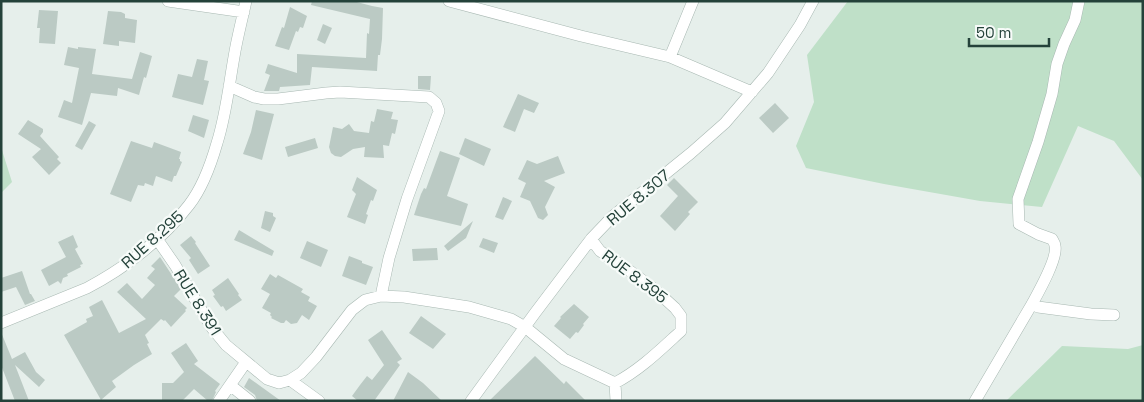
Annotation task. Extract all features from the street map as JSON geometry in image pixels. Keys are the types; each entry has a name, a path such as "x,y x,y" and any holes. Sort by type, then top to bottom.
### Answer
{"street":[{"path":"168,1 245,6"},
{"path":"449,1 670,58 752,92"},
{"path":"670,58 693,1"},
{"name":"RUE 8.307","path":"471,401 590,239 613,216 725,123 773,66 800,25 813,1"},
{"path":"975,401 1032,304 1054,255 1056,246 1052,239 1019,224 1018,199 1038,142 1058,64 1064,44 1075,20 1079,1"},
{"name":"RUE 8.295","path":"1,322 99,282 157,239 190,204 210,166 218,141 245,6"},
{"path":"229,86 254,97 264,99 340,92 428,97 436,103 438,111 407,199 389,258 381,296"},
{"name":"RUE 8.391","path":"157,239 175,265 212,328 226,345 267,379 279,383 290,380"},
{"name":"RUE 8.395","path":"590,239 600,251 653,288 681,316 681,331 628,376 615,383"},
{"path":"319,401 290,380 301,373 316,357 352,310 365,300 381,296 404,297 470,307 511,319 525,327 564,360 615,383 616,401"},
{"path":"1032,304 1038,307 1114,315"},
{"path":"219,401 246,362"},
{"path":"230,385 250,401"}],"green space":[{"path":"848,1 1143,1 1143,180 1114,141 1078,126 1042,207 980,201 806,168 796,146 814,102 807,55"},
{"path":"1,147 12,182 1,193"},
{"path":"1143,345 1143,401 1006,401 1062,346 1128,349"}],"building":[{"path":"312,1 353,1 383,8 382,39 377,71 312,67 310,85 280,87 279,91 264,91 270,75 265,73 268,64 297,73 297,54 366,58 367,33 369,34 370,19 311,5"},
{"path":"290,7 307,16 303,28 300,27 298,32 296,31 289,50 275,46 282,27 284,28"},
{"path":"39,10 58,11 55,44 39,43 40,28 37,28"},
{"path":"108,11 121,12 125,14 125,18 137,20 135,43 119,41 119,46 103,44"},
{"path":"323,24 332,28 325,44 317,40"},
{"path":"68,47 96,49 92,74 132,79 140,52 152,56 139,95 118,88 117,96 91,93 82,125 58,117 64,100 72,103 79,68 64,65"},
{"path":"197,59 208,61 204,80 209,81 203,105 172,97 178,74 192,77"},
{"path":"418,76 431,76 430,90 418,89"},
{"path":"518,94 539,103 534,113 524,109 515,132 503,127"},
{"path":"775,103 789,118 773,133 759,118"},
{"path":"377,109 393,112 391,119 398,120 395,134 392,133 389,146 383,145 384,158 364,157 365,147 353,149 341,157 331,153 329,147 333,127 342,129 349,124 354,131 369,133 371,121 374,122"},
{"path":"256,110 274,114 262,160 243,154"},
{"path":"193,115 209,120 204,138 188,131"},
{"path":"28,120 43,129 40,136 59,157 57,159 61,163 49,175 32,157 41,149 18,134"},
{"path":"89,121 96,125 82,150 75,146"},
{"path":"315,138 318,148 288,157 285,147"},
{"path":"465,138 491,149 484,166 459,154"},
{"path":"131,141 152,148 154,142 181,152 179,159 182,162 172,182 156,176 153,186 145,183 144,186 138,185 131,202 110,194"},
{"path":"440,151 460,158 447,196 468,204 461,226 414,215"},
{"path":"558,156 565,173 544,181 555,187 545,207 548,215 543,220 538,218 530,201 520,197 526,183 518,179 527,160 537,164"},
{"path":"357,177 377,190 366,214 368,215 365,224 347,217 356,194 352,190"},
{"path":"674,178 698,202 688,212 690,214 675,231 660,216 678,196 667,185"},
{"path":"503,197 512,201 503,220 495,217"},
{"path":"265,211 273,213 273,216 276,218 270,232 261,228"},
{"path":"473,221 466,238 448,251 444,246"},
{"path":"239,230 274,251 272,256 234,240"},
{"path":"73,235 78,247 75,249 83,264 67,274 68,276 63,278 61,284 58,281 49,286 41,270 66,257 58,242"},
{"path":"191,236 210,266 198,274 189,260 191,258 180,245"},
{"path":"483,238 498,243 494,253 479,247"},
{"path":"307,241 328,250 321,267 300,258"},
{"path":"437,248 438,260 413,261 412,249"},
{"path":"349,256 373,267 366,285 342,276"},
{"path":"160,257 181,289 174,296 187,308 186,311 171,327 165,320 161,319 145,335 152,354 112,381 116,387 101,400 64,335 87,322 86,319 93,316 89,307 102,300 119,333 146,319 117,292 127,283 142,299 155,285 147,278 155,269 151,266"},
{"path":"22,271 30,294 35,301 25,305 16,287 1,292 1,278"},
{"path":"270,274 276,278 278,275 303,289 301,292 310,297 308,301 317,306 309,320 302,315 297,323 291,324 286,320 284,323 281,323 271,318 271,313 262,308 270,294 261,289"},
{"path":"228,278 242,300 226,311 213,296 215,295 212,290"},
{"path":"574,304 589,317 578,333 576,332 570,339 554,326 560,317"},
{"path":"421,316 446,334 433,349 409,333"},
{"path":"382,330 402,359 397,362 400,365 374,401 358,401 352,396 367,376 372,380 384,365 368,340"},
{"path":"1,332 12,359 25,352 36,372 45,380 39,387 15,365 29,401 15,401 1,365"},
{"path":"186,343 198,361 194,364 220,384 215,391 212,401 208,401 194,389 182,401 162,401 162,383 173,383 184,372 171,353"},
{"path":"535,356 564,384 566,381 586,401 489,401"},
{"path":"408,372 423,383 442,401 393,401"},
{"path":"249,378 281,401 257,401 255,395 244,387"}]}
